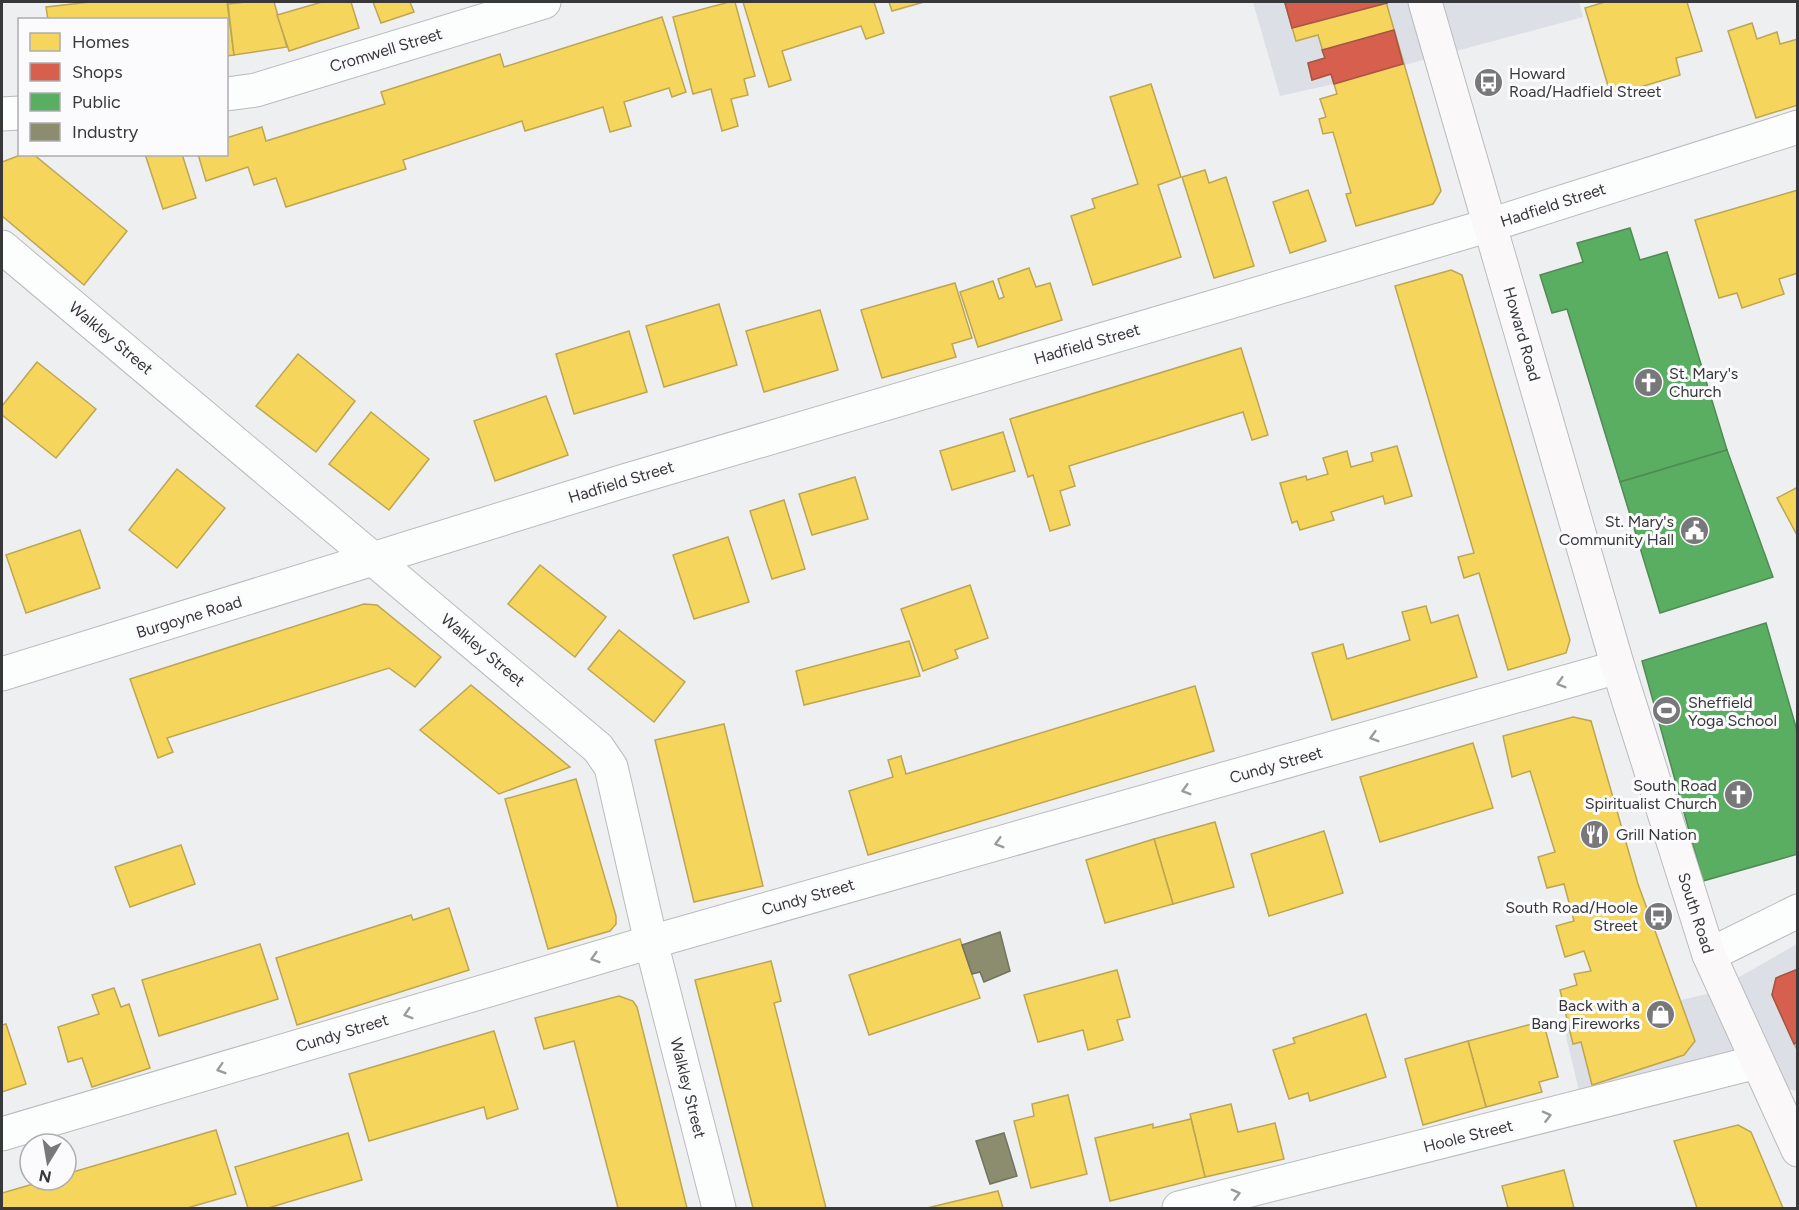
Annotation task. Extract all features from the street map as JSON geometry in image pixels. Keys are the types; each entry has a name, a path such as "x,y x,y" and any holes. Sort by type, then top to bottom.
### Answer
{"street":[{"name":"Cromwell Street","path":"228,94 256,90 544,2"},
{"name":"Howard Road","path":"1425,2 1617,668"},
{"path":"2,114 18,113"},
{"name":"Hadfield Street","path":"376,559 624,481 1490,225 1797,127"},
{"name":"Walkley Street","path":"2,247 376,559 598,748 611,767 651,942 719,1209"},
{"name":"Burgoyne Road","path":"2,674 376,559"},
{"name":"Cundy Street","path":"2,1134 651,942 1617,668"},
{"name":"South Road","path":"1617,668 1709,955 1797,1150"},
{"path":"1709,955 1797,911"},
{"name":"Hoole Street","path":"1179,1209 1757,1062"}],"shaded area":[{"path":"1253,2 1579,2 1583,17 1334,84 1280,96"},
{"path":"1797,944 1797,1091 1734,1076 1585,1116 1564,1028 1711,993"}],"building: Homes":[{"path":"90,2 227,2 234,55 228,56 228,18 48,18 46,7"},
{"path":"274,2 287,47 234,55 228,4"},
{"path":"322,2 351,2 359,28 289,51 277,15"},
{"path":"373,2 410,2 414,12 381,23"},
{"path":"735,2 755,76 744,79 748,95 731,99 738,126 722,131 711,89 693,94 673,17"},
{"path":"743,2 874,2 884,33 866,39 861,26 782,51 791,80 769,87"},
{"path":"889,2 924,2 892,11"},
{"path":"1386,2 1441,191 1433,204 1356,226 1346,194 1351,193 1333,132 1323,134 1319,119 1326,117 1320,99 1337,94 1331,74 1312,80 1308,63 1325,58 1318,35 1296,41 1285,3"},
{"path":"1605,2 1687,2 1702,51 1676,58 1680,75 1611,96 1585,8"},
{"path":"662,17 686,92 672,97 669,88 624,102 631,126 610,132 603,107 525,131 522,121 403,160 406,169 286,207 276,178 254,185 248,167 206,181 199,156 228,156 228,137 262,127 266,141 385,104 381,92 500,54 504,67"},
{"path":"1752,23 1757,39 1777,32 1780,44 1798,39 1798,105 1756,118 1728,31"},
{"path":"1151,84 1181,177 1158,185 1181,257 1093,285 1071,216 1095,208 1092,199 1138,184 1110,97"},
{"path":"18,156 35,156 127,231 84,285 2,216 2,162"},
{"path":"146,156 183,156 196,198 163,209"},
{"path":"1205,170 1209,183 1226,177 1254,266 1214,278 1182,177"},
{"path":"1308,190 1326,241 1290,253 1273,202"},
{"path":"1798,190 1798,273 1779,279 1784,294 1742,308 1737,293 1719,298 1695,220"},
{"path":"1029,268 1036,287 1050,283 1062,320 978,347 960,292 993,281 999,299 1004,297 998,279"},
{"path":"1451,270 1462,275 1570,640 1566,653 1508,670 1479,573 1464,578 1458,557 1474,553 1395,286"},
{"path":"955,283 972,338 952,344 956,357 882,378 861,310"},
{"path":"719,304 737,365 664,387 646,326"},
{"path":"820,310 838,370 764,392 746,331"},
{"path":"629,331 647,392 574,414 556,354"},
{"path":"1241,348 1268,435 1252,440 1243,412 1069,466 1075,486 1060,491 1070,525 1050,531 1033,475 1028,477 1010,419"},
{"path":"298,354 355,401 316,452 256,406"},
{"path":"37,362 96,409 56,458 2,415 2,406"},
{"path":"546,396 568,455 495,481 474,421"},
{"path":"371,412 429,459 389,510 329,464"},
{"path":"1003,432 1015,471 952,490 940,451"},
{"path":"1397,446 1412,496 1385,504 1383,496 1331,512 1334,520 1300,530 1297,521 1292,523 1280,483 1306,476 1307,480 1328,474 1323,458 1347,451 1351,467 1373,461 1371,453"},
{"path":"177,469 225,508 177,568 129,530"},
{"path":"855,477 868,519 812,535 799,494"},
{"path":"1798,487 1798,537 1777,498"},
{"path":"784,500 805,569 772,579 750,511"},
{"path":"80,530 100,588 26,613 6,555"},
{"path":"728,537 749,602 694,619 673,555"},
{"path":"540,565 606,617 575,657 508,604"},
{"path":"970,585 988,638 955,650 958,658 923,671 901,609"},
{"path":"364,604 377,605 441,657 415,687 389,668 167,738 173,752 158,758 130,679"},
{"path":"1426,606 1431,623 1458,615 1477,677 1332,720 1312,653 1343,644 1347,659 1410,640 1402,612"},
{"path":"619,630 685,682 654,722 588,669"},
{"path":"909,641 920,676 804,705 796,671"},
{"path":"471,685 570,767 499,794 420,730"},
{"path":"1195,686 1214,751 868,855 849,791 893,777 888,760 901,756 906,774"},
{"path":"1573,717 1591,721 1638,884 1695,1041 1684,1055 1592,1085 1581,1042 1573,1044 1560,990 1577,985 1574,974 1591,971 1584,951 1565,957 1556,926 1574,921 1564,884 1547,888 1538,857 1555,852 1530,771 1512,777 1503,736"},
{"path":"724,724 763,886 694,902 655,740"},
{"path":"1473,743 1493,808 1380,842 1360,777"},
{"path":"576,779 616,916 616,924 610,931 548,949 505,799"},
{"path":"1215,822 1234,887 1173,904 1154,839"},
{"path":"1324,831 1343,893 1269,916 1251,854"},
{"path":"1154,839 1173,904 1105,923 1086,860"},
{"path":"181,845 195,884 130,907 115,867"},
{"path":"449,908 469,970 297,1025 276,958 411,915 413,920"},
{"path":"960,939 980,998 869,1035 849,975"},
{"path":"260,944 278,999 159,1036 142,980"},
{"path":"771,961 781,1001 774,1003 826,1208 753,1208 695,980"},
{"path":"1798,969 1798,1052 1772,995 1776,978"},
{"path":"1117,970 1130,1017 1117,1020 1123,1040 1088,1050 1083,1030 1038,1042 1024,995"},
{"path":"114,988 121,1007 129,1004 150,1068 92,1087 82,1058 68,1062 58,1027 99,1014 92,995"},
{"path":"619,996 633,1001 637,1007 687,1208 618,1208 574,1041 544,1049 535,1018"},
{"path":"1366,1014 1386,1077 1310,1101 1308,1093 1289,1099 1273,1050 1295,1043 1293,1038"},
{"path":"1543,1021 1558,1077 1539,1082 1542,1092 1486,1107 1468,1041"},
{"path":"6,1024 26,1084 2,1092 2,1025"},
{"path":"494,1031 518,1109 487,1119 484,1107 369,1141 349,1074"},
{"path":"1468,1041 1486,1107 1423,1125 1405,1059"},
{"path":"1068,1095 1087,1174 1031,1188 1014,1121 1034,1116 1032,1104"},
{"path":"1231,1104 1238,1132 1275,1123 1284,1159 1205,1177 1190,1114"},
{"path":"1191,1119 1205,1177 1110,1201 1095,1138 1153,1124 1153,1128"},
{"path":"1738,1125 1751,1132 1783,1208 1697,1208 1674,1141"},
{"path":"216,1130 236,1194 187,1208 2,1208 2,1193 18,1188 18,1192 78,1192 78,1170"},
{"path":"348,1133 362,1180 268,1208 248,1208 235,1167"},
{"path":"1564,1170 1574,1208 1508,1208 1502,1186"},
{"path":"998,1191 1003,1208 927,1208"}],"building: Shops":[{"path":"1285,3 1387,3 1292,28"},
{"path":"1394,30 1403,64 1334,84 1331,74 1312,80 1308,63 1325,58 1322,50"},
{"path":"1798,969 1798,1042 1794,1044 1772,995 1776,978"}],"building: Public":[{"name":"St. Mary's Church","path":"1630,228 1640,260 1667,252 1727,450 1620,482 1567,309 1552,313 1540,275 1583,262 1577,243"},
{"name":"St. Mary's Community Hall","path":"1727,450 1773,577 1660,613 1620,482"},
{"name":"South Road Spiritualist Church","path":"1766,623 1798,734 1798,854 1703,881 1642,661"}],"building: Industry":[{"path":"1000,932 1010,971 984,982 980,972 972,974 962,945"},
{"path":"1004,1133 1017,1176 990,1184 976,1141"}],"place":[{"name":"Howard Road/Hadfield Street","path":"1488,82"},
{"name":"St. Mary's Church","path":"1648,382"},
{"name":"St. Mary's Community Hall","path":"1695,530"},
{"name":"Sheffield Yoga School","path":"1667,711"},
{"name":"South Road Spiritualist Church","path":"1738,794"},
{"name":"Grill Nation","path":"1595,834"},
{"name":"South Road/Hoole Street","path":"1659,916"},
{"name":"Back with a Bang Fireworks","path":"1661,1014"}]}
